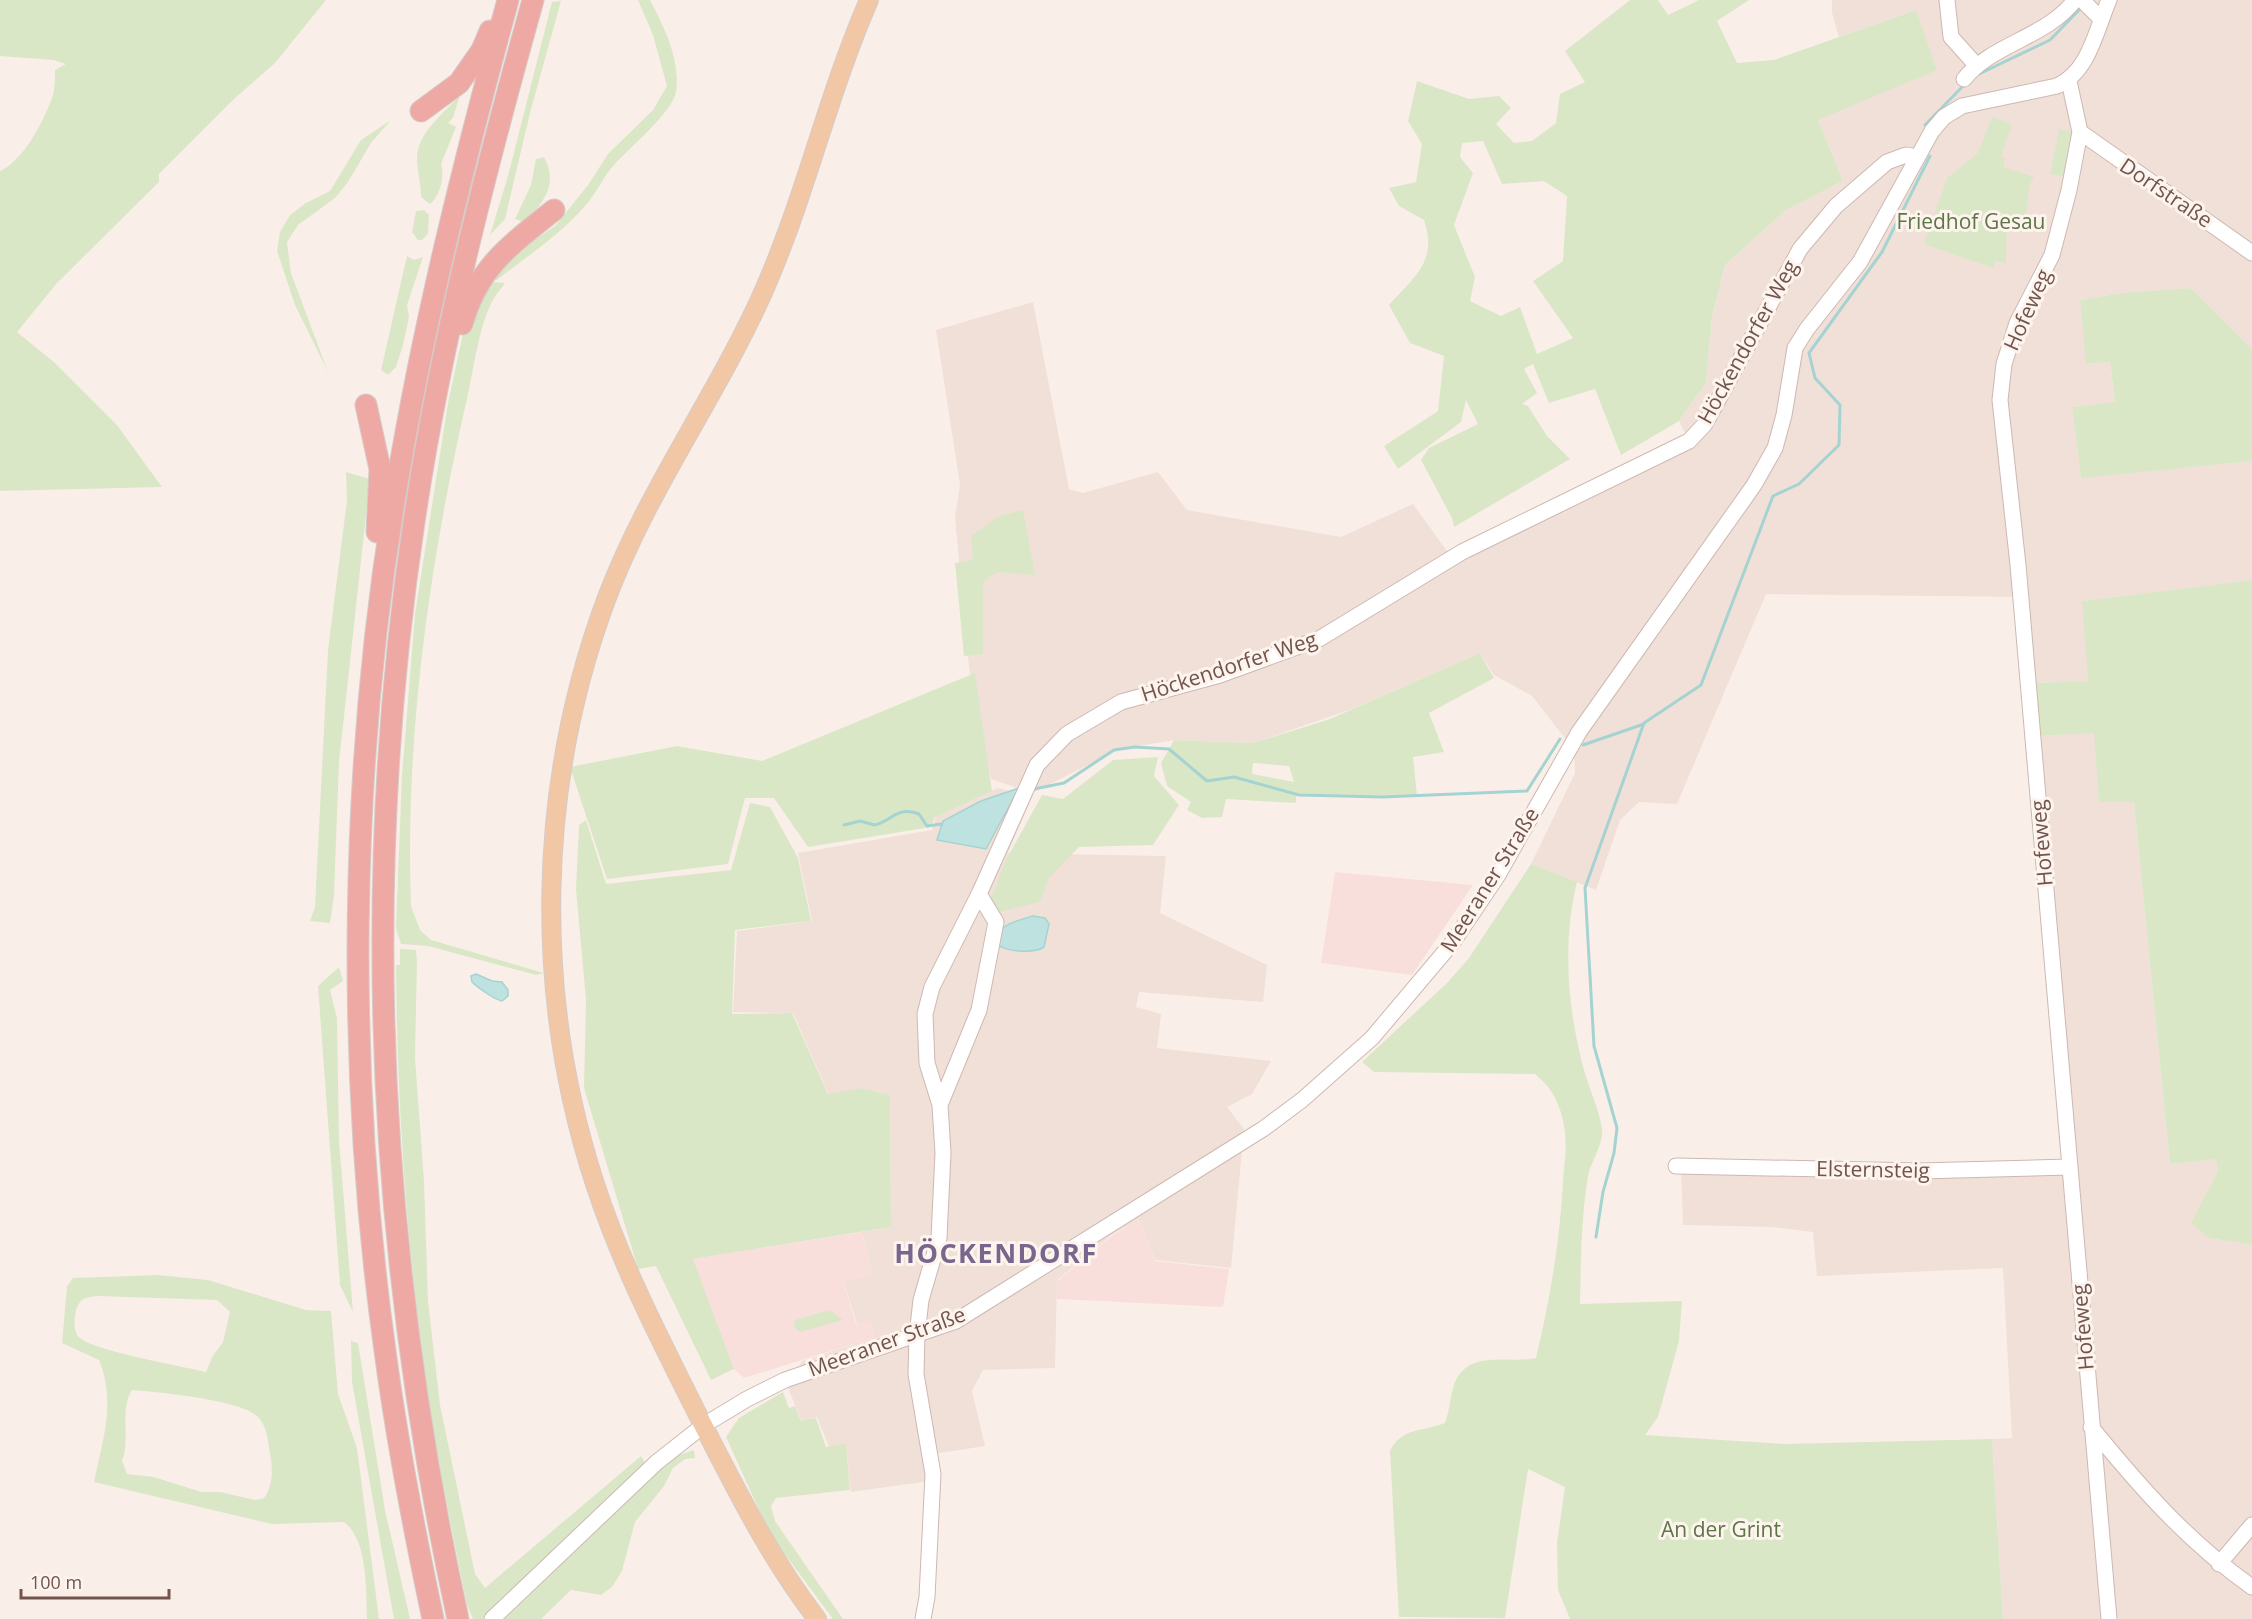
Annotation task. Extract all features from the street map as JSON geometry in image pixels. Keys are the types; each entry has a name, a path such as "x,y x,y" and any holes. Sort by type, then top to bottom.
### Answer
{"highway":[{"path":"421,111 459,83 482,50 506,0"},
{"path":"433,1619 410,1508 383,1336 365,1140 360,933 368,734 383,579 395,493 435,282 506,0"},
{"path":"457,1618 422,1445 407,1340 388,1141 382,959 386,823 398,647 414,520 440,371 465,255 533,0"},
{"path":"440,371 459,334 467,304 492,261 554,210"},
{"path":"366,405 380,469 377,548 383,579"}],"main road":[{"path":"817,1619 761,1536 638,1292 599,1195 574,1108 556,1001 553,958 553,843 561,773 588,654 620,565 647,505 725,367 765,288 824,126 841,68 868,0"}],"street":[{"path":"1947,0 1951,37 1976,64"},
{"path":"2069,81 2081,68 2109,0"},
{"path":"1964,79 1976,64 2044,29 2082,2 2101,19"},
{"name":"Hofeweg","path":"2069,81 2080,132 2067,197 2052,255 2017,322 2004,364 2000,400 2019,568 2109,1619"},
{"name":"Meeraner Straße","path":"492,1619 657,1462 704,1425 747,1399 785,1380 956,1321 1263,1129 1343,1065 1421,983 1453,942 1498,875 1579,732 1754,486 1775,448 1785,415 1795,348 1807,329 1860,262 1932,131 1944,117 1962,106 2057,86 2069,81"},
{"name":"Dorfstraße","path":"2080,132 2252,253"},
{"name":"Höckendorfer Weg","path":"923,1619 927,1597 933,1474 916,1374 917,1335 921,1300 939,1238 943,1153 940,1105 927,1064 926,1014 932,987 979,894 1037,765 1066,734 1121,702 1220,675 1319,639 1462,552 1689,441 1705,424 1800,249 1836,206 1887,162 1906,155 1917,157"},
{"path":"940,1105 979,1010 996,922 979,894"},
{"name":"Elsternsteig","path":"1676,1166 1919,1171 2069,1167"},
{"path":"2091,1427 2136,1482 2173,1522 2219,1564 2252,1587"},
{"path":"2219,1564 2252,1525"}],"shaded area":[{"path":"1832,0 2252,0 2252,349 2191,288 2119,293 2080,300 2087,364 2110,362 2115,403 2072,407 2081,477 2252,461 2252,580 2083,601 2088,681 2033,683 2026,597 1766,594 1677,804 1639,802 1620,820 1596,890 1531,864 1575,773 1574,750 1532,696 1494,675 1480,653 1352,709 1253,743 1175,740 1120,749 1032,793 991,779 969,667 955,517 960,485 936,330 1033,302 1069,489 1083,493 1158,472 1187,510 1341,537 1413,504 1452,558 1689,441 1679,421 1706,383 1712,317 1725,265 1786,210 1843,181 1818,120 1916,10 1839,37 1832,13"},
{"path":"2095,732 2099,802 2134,802 2170,1164 2217,1158 2218,1171 2192,1223 2209,1238 2252,1245 2252,1619 2003,1619 1992,1439 2012,1438 2003,1268 1817,1276 1813,1232 1773,1227 1683,1225 1681,1170 2077,1170 2038,736"},
{"path":"998,788 1032,797 1008,853 1166,856 1160,913 1267,965 1263,1002 1139,992 1136,1007 1161,1014 1157,1048 1271,1061 1252,1094 1227,1107 1244,1129 1231,1268 1155,1260 1139,1220 1113,1234 1057,1280 1055,1368 983,1370 972,1391 985,1446 933,1454 930,1481 851,1492 846,1446 829,1447 817,1417 802,1422 788,1388 802,1361 876,1337 857,1324 844,1282 872,1274 862,1232 891,1227 890,1095 864,1088 829,1095 793,1013 733,1012 737,931 812,921 798,853 932,830 936,816"},
{"path":"1335,872 1473,885 1412,975 1321,963"},
{"path":"1139,1220 1155,1261 1229,1269 1223,1307 1057,1299 1057,1281 1113,1235"},
{"path":"862,1232 872,1274 844,1283 856,1324 870,1321 876,1337 744,1378 734,1369 692,1259"}],"green space":[{"path":"0,0 326,0 275,63 235,98 159,174 159,182 57,283 17,332 55,363 117,425 162,487 0,491 0,171 17,158 32,139 52,98 55,70 66,64 53,60 0,56"},
{"path":"638,0 650,0 670,44 677,80 673,100 659,120 614,165 575,217 497,280 491,277 520,250 555,226 588,185 608,154 653,110 667,86 653,35"},
{"path":"1630,0 1658,0 1668,15 1699,0 1749,0 1717,21 1737,63 1774,60 1916,10 1937,70 1818,120 1843,181 1786,210 1725,265 1712,317 1706,383 1679,421 1621,455 1595,389 1549,403 1533,364 1524,369 1537,393 1522,404 1528,406 1547,436 1570,459 1454,527 1452,518 1421,460 1429,448 1478,424 1466,400 1461,422 1398,469 1384,446 1438,411 1444,356 1410,343 1389,305 1422,267 1428,246 1428,234 1424,220 1399,206 1389,188 1416,182 1422,144 1408,121 1417,81 1469,99 1499,96 1511,108 1496,124 1514,143 1532,141 1556,123 1560,94 1585,82 1565,51","holes":["1483,141 1502,184 1544,181 1567,196 1563,261 1533,281 1573,338 1537,354 1520,307 1501,316 1470,301 1475,277 1454,225 1473,173 1460,157 1462,143"]},
{"path":"561,1 530,113 505,219 490,235 508,176 552,2"},
{"path":"460,95 453,118 448,123 456,127 441,164 441,186 430,204 421,197 417,163 418,149 432,124"},
{"name":"Friedhof Gesau","path":"1992,117 2012,124 2001,157 2005,159 2003,167 2034,177 2030,184 2025,220 2007,220 2006,264 1996,261 1993,268 1924,244 1947,178 1978,153"},
{"path":"391,120 371,143 348,182 335,198 298,225 287,242 291,273 328,372 295,305 277,251 280,232 290,215 306,203 330,191 361,140"},
{"path":"2059,129 2077,133 2067,177 2050,174"},
{"path":"544,157 550,176 547,193 543,201 524,222 515,219 531,185 536,159"},
{"path":"424,210 429,215 428,234 422,240 418,240 412,232 416,211"},
{"path":"407,256 414,260 423,257 407,305 409,317 403,345 396,367 388,375 381,370"},
{"path":"483,281 505,283 491,303 478,344 451,473 430,596 416,720 412,782 411,906 420,930 431,940 544,973 536,975 428,946 401,944 396,928 402,775 415,614 448,403 465,324"},
{"path":"2191,288 2252,349 2252,461 2081,478 2072,407 2115,402 2110,362 2086,364 2080,300 2119,293"},
{"path":"346,472 370,479 339,762 334,895 330,923 310,921 315,907 328,650 347,500"},
{"path":"1023,510 1035,575 997,572 983,582 983,654 964,656 955,563 973,560 971,536 999,516"},
{"path":"2252,580 2252,1245 2209,1238 2191,1223 2218,1171 2216,1159 2170,1164 2134,802 2099,802 2094,733 2038,736 2033,683 2088,681 2082,601"},
{"path":"1480,653 1494,678 1429,713 1444,752 1413,757 1417,796 1296,795 1296,803 1226,799 1222,817 1202,818 1187,810 1191,802 1167,786 1161,763 1174,740 1253,743 1330,719","holes":["1253,763 1289,766 1294,782 1252,774"]},
{"path":"975,673 992,791 935,817 931,827 808,847 774,798 745,798 728,864 607,879 570,767 677,746 762,761"},
{"path":"1158,757 1154,776 1179,805 1153,845 1079,847 1049,878 1040,902 999,912 990,900 1006,860 1042,795 1063,799 1113,760"},
{"path":"750,803 770,807 798,858 811,921 735,930 732,1014 792,1013 828,1094 863,1088 890,1095 891,1227 693,1259 734,1369 711,1380 656,1266 638,1269 584,1088 586,1000 576,889 579,825 586,820 606,884 731,870"},
{"name":"An der Grint","path":"1531,864 1577,882 1568,948 1570,993 1576,1037 1602,1128 1599,1146 1588,1176 1586,1192 1580,1304 1682,1301 1679,1341 1658,1417 1645,1435 1784,1444 1992,1439 2003,1619 1570,1619 1558,1590 1557,1543 1565,1487 1528,1469 1505,1618 1399,1617 1390,1451 1400,1438 1407,1434 1445,1423 1455,1382 1470,1365 1480,1361 1536,1358 1557,1248 1566,1140 1562,1117 1556,1101 1547,1086 1535,1074 1374,1072 1362,1062 1448,982 1469,958"},
{"path":"400,949 416,950 415,1058 424,1181 428,1301 440,1405 475,1574 485,1588 641,1456 646,1464 484,1619 473,1619 467,1605 433,1428 424,1368 407,1217 398,1066 396,965 400,965"},
{"path":"339,967 343,981 330,990 337,1018 339,1140 353,1312 340,1285 318,986"},
{"path":"158,1275 208,1280 306,1310 331,1311 338,1394 357,1448 379,1619 367,1619 366,1581 362,1553 352,1530 344,1522 272,1524 94,1482 104,1436 107,1391 99,1360 62,1343 67,1286 73,1278","holes":["96,1296 217,1300 230,1312 223,1342 212,1357 206,1372 120,1353 89,1343 77,1335 75,1313 82,1300","132,1390 217,1401 248,1410 257,1416 263,1424 272,1466 271,1483 264,1498 255,1500 220,1492 201,1492 154,1477 127,1474 122,1461 126,1443 126,1406"]},
{"path":"830,1310 843,1320 800,1332 793,1326 795,1320"},
{"path":"351,1341 358,1343 385,1510 410,1619 394,1619 352,1382"},
{"path":"783,1392 789,1408 795,1406 801,1421 816,1418 826,1447 846,1443 850,1490 776,1498 771,1506 775,1521 843,1619 833,1619 781,1549 764,1521 726,1437 739,1418"},
{"path":"694,1450 695,1458 685,1459 673,1468 664,1486 635,1522 622,1571 612,1587 601,1595 571,1590 541,1619 502,1619 654,1473 676,1456"}],"water":[{"path":"1019,788 986,849 937,840 943,821 981,801"},
{"path":"1033,916 1045,918 1049,924 1044,947 1033,951 1019,951 995,943 1004,927"},
{"path":"476,974 492,981 502,982 508,990 508,996 502,1001 486,993 472,982 471,976"}],"waterway":[{"path":"1979,74 2050,40 2082,7"},
{"path":"1925,125 1966,83"},
{"path":"1596,1237 1617,1128 1594,1046 1585,888 1644,723 1701,685 1773,496 1799,484 1839,445 1840,405 1815,378 1809,353 1882,252 1930,156"},
{"path":"1583,745 1644,724"},
{"path":"1034,789 1064,783 1114,750 1135,747 1169,749 1207,781 1234,777 1299,795 1383,797 1527,791 1560,739"},
{"path":"844,825 860,821 875,825 905,812 919,814 927,826 942,824"}],"district":[{"name":"HÖCKENDORF","path":"996,1254"}]}
